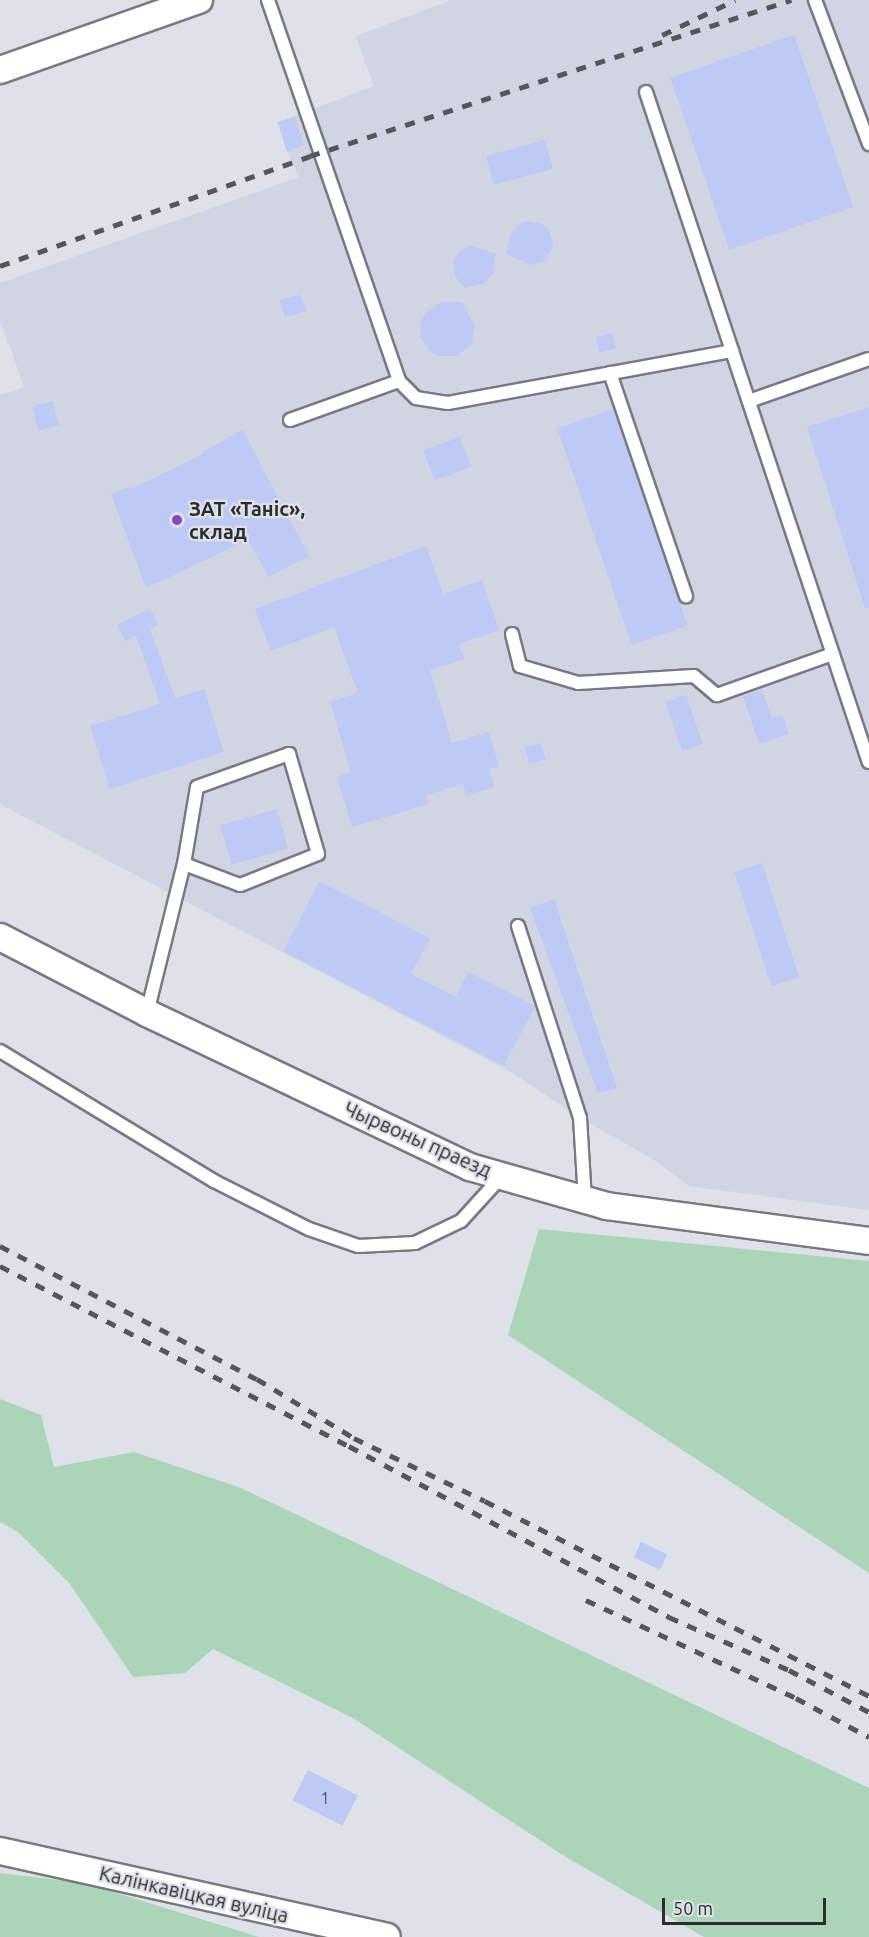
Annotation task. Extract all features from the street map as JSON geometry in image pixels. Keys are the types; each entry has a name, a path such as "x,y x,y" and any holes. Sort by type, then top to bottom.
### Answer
{"street":[{"path":"0,70 199,0"},
{"name":"Чырвоны праезд","path":"0,937 147,1013 470,1167 607,1206 869,1240"},
{"name":"Калінкавіцкая вуліца","path":"0,1851 387,1937"}],"lane":[{"path":"268,0 399,381 416,398 448,403 732,351"},
{"path":"815,0 869,144"},
{"path":"646,92 869,762"},
{"path":"748,401 869,359"},
{"path":"610,374 686,596"},
{"path":"290,420 399,381"},
{"path":"512,634 520,666 578,683 694,676 717,695 832,654"},
{"path":"147,1013 184,864 198,787 289,754 318,855 240,885 184,864"},
{"path":"518,926 580,1118 585,1200"},
{"path":"0,1052 214,1180 309,1230 358,1246 415,1243 461,1221 502,1176"}],"shaded area":[{"path":"451,0 869,0 869,1210 689,1186 653,1159 580,1118 511,1072 0,804 0,395 24,387 0,320 0,283 299,177 287,151 278,122 374,86 356,36"}],"green space":[{"path":"539,1229 869,1261 869,1573 508,1335"},
{"path":"0,1399 41,1415 54,1467 134,1452 241,1488 869,1788 869,1937 704,1937 561,1854 353,1718 213,1649 185,1673 133,1677 70,1584 18,1532 0,1522"},
{"path":"0,1873 84,1883 259,1937 0,1937"}],"building":[{"path":"794,35 853,207 729,250 670,78"},
{"path":"295,117 304,146 287,151 278,122"},
{"path":"545,140 553,169 494,185 486,156"},
{"path":"527,221 542,224 548,228 553,242 552,249 544,261 531,265 506,254 511,234 520,223"},
{"path":"471,245 496,254 493,273 485,283 464,288 455,276 453,263 459,251"},
{"path":"301,294 306,311 285,317 280,300"},
{"path":"442,302 462,302 475,327 471,345 457,356 439,356 430,352 420,337 422,319 426,312"},
{"path":"612,333 616,349 599,353 596,337"},
{"path":"52,401 59,425 39,431 32,407"},
{"path":"869,407 869,608 865,608 807,427"},
{"path":"613,409 688,626 632,645 557,428"},
{"path":"243,430 309,556 268,577 248,540 146,588 111,494 132,486 133,488 203,454 202,452"},
{"path":"460,437 471,467 434,480 423,450"},
{"path":"426,546 443,594 482,580 499,630 459,644 464,659 430,670 452,743 489,732 499,767 489,769 495,787 466,795 463,784 426,795 429,804 352,827 337,777 351,772 330,702 358,693 334,627 271,651 255,609"},
{"path":"150,608 158,625 150,629 175,698 204,689 224,752 110,789 90,726 160,704 136,636 126,641 117,625"},
{"path":"762,690 772,719 782,715 789,734 759,744 743,696"},
{"path":"686,695 703,744 682,751 665,702"},
{"path":"541,743 546,759 530,764 525,748"},
{"path":"277,809 288,848 232,865 220,825"},
{"path":"762,863 799,977 772,986 734,872"},
{"path":"319,881 430,938 411,974 456,997 468,972 535,1006 504,1066 283,951"},
{"path":"554,899 617,1088 598,1093 530,908"},
{"path":"641,1542 667,1554 660,1570 634,1557"},
{"path":"308,1770 358,1795 342,1826 293,1800"}],"railway":[{"path":"662,35 735,0"},
{"path":"0,266 310,156 791,0"},
{"path":"0,1246 257,1379 354,1438 485,1501 869,1696"},
{"path":"0,1266 349,1446 669,1617 789,1670 869,1712"},
{"path":"586,1600 796,1698 869,1737"}],"place":[{"name":"ЗАТ «Таніс», склад","path":"177,520"}]}
